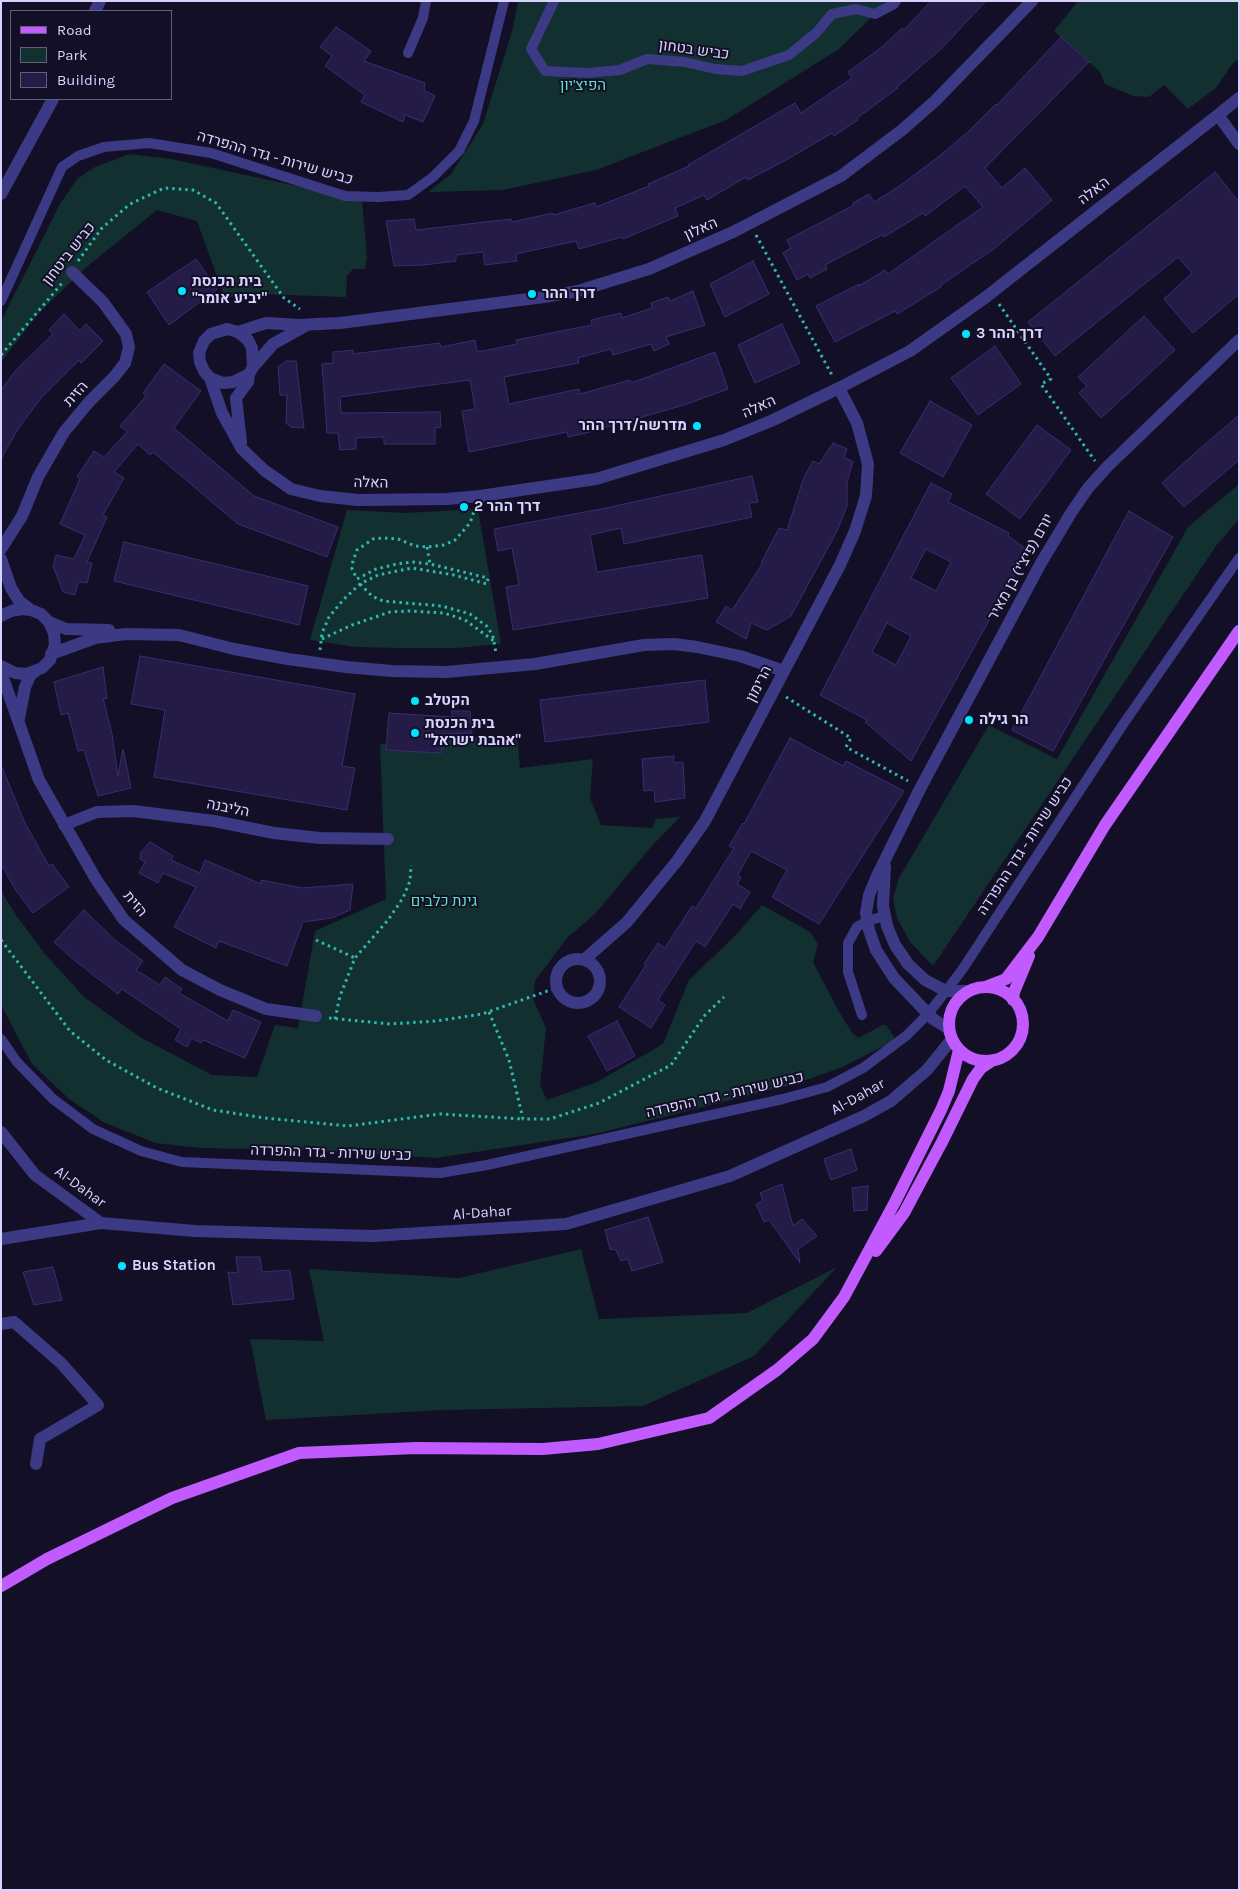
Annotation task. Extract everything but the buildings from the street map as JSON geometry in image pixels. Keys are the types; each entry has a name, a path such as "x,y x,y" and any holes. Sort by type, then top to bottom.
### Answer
{"main road":[{"path":"848,1290 896,1202 949,1092 953,1039 950,1018 953,1007 968,991 985,987 1006,978 1038,937 1105,825 1239,632"},
{"path":"1013,1000 1014,992 1038,937"},
{"path":"953,1039 969,1057 980,1061 1003,1057 1012,1050 1018,1041 1022,1031 1019,1009 1013,1000 1001,990 985,987"},
{"path":"1,1586 47,1559 172,1498 299,1453 416,1448 543,1449 598,1444 709,1418 777,1370 813,1339 904,1213 973,1079 981,1068 993,1060"}],"street":[{"name":"האלון","path":"238,332 266,322 315,324 384,319 544,297 578,291 649,269 750,224 841,176 890,140 935,101 1032,1"},
{"name":"האלה","path":"210,378 222,413 242,449 264,470 291,489 320,496 358,500 447,499 596,479 724,440 771,421 910,351 991,293 1239,98"},
{"path":"1,193 52,100"},
{"path":"1218,115 1239,144"},
{"name":"הזית","path":"1,549 22,516 38,477 64,432 125,363 129,348 126,334 103,302 72,272"},
{"name":"האלון","path":"251,371 273,344 315,324"},
{"path":"242,449 236,398 248,382 251,371 252,348 248,340 238,332 226,329 217,331 204,341 199,352 200,362 210,378 223,383 232,382 251,371"},
{"name":"יורם (פיצ'י) בן מאיר","path":"953,1039 886,967 876,950 868,930 866,912 869,896 888,852 921,787 1041,563 1071,512 1102,472 1239,340"},
{"name":"הרימון","path":"585,959 627,922 677,861 705,820 840,565 855,531 866,496 868,464 857,423 839,388"},
{"path":"1,559 11,588 19,601 30,610"},
{"path":"1,616 11,611 22,609 41,614 49,622 54,633 55,645 51,654"},
{"path":"49,622 66,629 112,630 126,634"},
{"path":"51,654 95,638 126,634 179,636 234,649 346,667 446,672 535,664 644,645 674,644 740,656 784,671"},
{"name":"הזית","path":"19,718 25,687 30,674 42,668 50,660 51,654"},
{"path":"1,666 15,673 26,674 42,668"},
{"name":"הזית","path":"1,672 19,718 39,780 59,818 97,881 124,920 182,970 220,990 266,1009 316,1016"},
{"name":"הליבנה","path":"64,825 97,812 134,811 214,820 274,833 320,838 388,839"},
{"name":"יורם (פיצ'י) בן מאיר","path":"888,852 883,878 883,906 887,926 895,945 908,964 925,980 946,991 968,991"},
{"path":"585,959 597,969 600,977 600,985 592,998 580,1004 564,1000 556,988 557,972 569,960 585,959"},
{"name":"Al-Dahar","path":"1,1132 35,1175 101,1223 195,1231 372,1236 566,1224 730,1176 864,1116 891,1101 927,1070 953,1039"},
{"path":"1,1239 101,1223"},
{"path":"1,1324 14,1322 61,1363 98,1405 40,1438 36,1464"}],"lane":[{"path":"408,53 424,18 426,1"},
{"name":"כביש שירות - גדר ההפרדה","path":"1,301 62,167 78,156 104,147 158,144 211,153 345,196 378,197 408,195 433,177 459,151 474,121 504,1"},
{"name":"כביש בטחון","path":"554,1 531,49 545,71 587,73 620,70 647,59 685,62 715,69 742,72 789,55 816,33 832,14 856,9 875,14 896,1"},
{"name":"כביש שירות - גדר ההפרדה","path":"1,1039 17,1062 52,1099 93,1129 141,1151 182,1162 440,1173 487,1165 783,1099 827,1087 863,1068 906,1036 928,1014 946,991 962,970 1124,723 1239,558"},
{"path":"862,1015 848,972 846,956 848,943 857,926 885,916"}],"path":[{"name":"כביש ביטחון","path":"1,355 72,272 83,252 102,228 130,204 164,188 194,190 216,203 284,298 315,324"},
{"path":"750,224 839,388"},
{"path":"991,293 1051,380 1041,384 1102,472"},
{"path":"317,663 329,617 360,584 378,575 412,568 454,575 487,584 488,578 430,564 412,562 376,569 357,579 352,569 358,550 373,540 382,538 398,539 415,546 427,547 455,540 470,523 480,496"},
{"path":"427,547 430,564"},
{"path":"360,584 372,596 383,601 442,606 470,614 488,627 494,641 500,667"},
{"path":"322,639 352,625 390,612 408,611 444,613 465,620 494,641"},
{"path":"775,690 851,738 846,747 921,787"},
{"path":"335,1019 340,996 355,958 388,920 403,898 410,881 410,865"},
{"path":"1,940 70,1031 106,1060 157,1088 213,1110 348,1126 440,1114 550,1119 599,1103 671,1065 705,1016 724,997"},
{"path":"316,940 355,958"},
{"path":"316,1016 390,1024 436,1021 482,1014 556,988"},
{"path":"489,1012 509,1060 523,1119"}],"green space":[{"name":"הפיצ'יון","path":"518,1 888,1 839,49 726,120 596,170 503,190 428,192 451,174 483,124 513,28"},
{"path":"1078,1 1239,1 1239,59 1232,64 1216,88 1188,109 1164,85 1149,97 1133,96 1105,84 1100,72 1054,31"},
{"path":"130,154 171,159 362,200 367,258 365,269 353,269 347,276 346,297 255,294 225,298 197,221 157,210 84,269 37,315 1,362 1,321 60,204 78,178 95,167"},
{"path":"1239,484 1239,519 1216,546 933,966 910,942 897,918 893,899 899,878 989,725 1057,759 1188,527"},
{"path":"478,509 501,644 457,648 402,648 356,647 310,640 347,510 405,513"},
{"name":"גינת כלבים","path":"517,734 520,768 593,759 590,798 601,825 652,828 656,819 680,817 650,848 595,914 567,938 535,981 533,999 546,1028 540,1085 547,1100 597,1082 663,1044 689,980 737,934 762,905 810,932 818,944 813,962 853,1034 859,1038 882,1025 886,1025 896,1040 840,1068 795,1084 595,1134 436,1158 313,1150 201,1148 156,1143 105,1123 69,1099 32,1064 1,1005 1,891 45,954 84,997 140,1037 212,1075 257,1077 275,1025 298,1028 315,931 386,899 380,744"},
{"path":"581,1249 599,1319 747,1313 837,1267 754,1356 643,1406 444,1410 266,1420 250,1339 324,1341 309,1269 459,1278"}],"place":[{"name":"בית הכנסת \"יביע אומר\"","path":"182,291"},
{"name":"דרך ההר","path":"532,294"},
{"name":"דרך ההר 3","path":"966,334"},
{"name":"מדרשה/דרך ההר","path":"697,426"},
{"name":"דרך ההר 2","path":"464,507"},
{"name":"הקטלב","path":"415,701"},
{"name":"הר גילה","path":"969,720"},
{"name":"בית הכנסת \"אהבת ישראל\"","path":"415,733"},
{"name":"Bus Station","path":"122,1266"}]}
